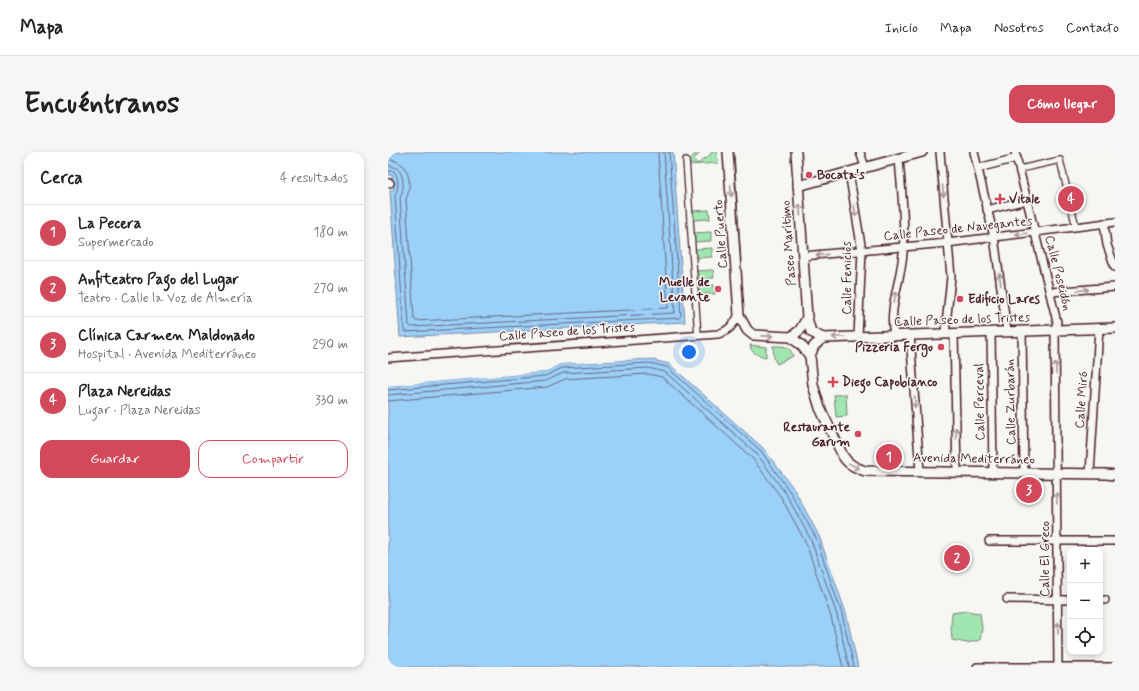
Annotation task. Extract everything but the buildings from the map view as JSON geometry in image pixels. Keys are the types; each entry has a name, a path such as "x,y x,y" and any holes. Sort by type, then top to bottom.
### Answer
{"street":[{"name":"Calle Puerto","path":"728,152 739,315"},
{"name":"Paseo Marítimo","path":"796,152 807,318 811,332"},
{"path":"860,152 865,167"},
{"path":"798,186 922,152"},
{"path":"940,152 951,277 950,333 957,472"},
{"path":"974,152 994,237 1007,331"},
{"path":"978,168 1016,155"},
{"name":"Calle Poseidón","path":"1016,155 1057,322 1055,330"},
{"path":"894,335 892,328 893,309 903,248 899,158"},
{"path":"686,160 698,336"},
{"path":"1020,169 1060,160 1076,227"},
{"name":"Calle Fenicios","path":"849,172 862,251 858,336"},
{"path":"987,210 1027,200"},
{"name":"Calle Paseo de Navegantes","path":"803,256 903,248 1115,222"},
{"path":"1104,223 1108,245 1115,267"},
{"path":"1050,292 1115,287"},
{"name":"Calle Paseo de los Tristes","path":"388,358 718,334 726,332 732,327 739,315"},
{"path":"739,315 747,330 753,335 791,337 801,345 810,356 814,346 823,338"},
{"path":"791,337 800,330 807,318"},
{"name":"Calle Miró","path":"1090,473 1099,328"},
{"name":"Calle Paseo de los Tristes","path":"811,332 823,338 1115,328"},
{"name":"Calle El Greco","path":"1055,330 1058,667"},
{"name":"Calle Zurbarán","path":"1022,331 1024,473"},
{"name":"Calle Perceval","path":"991,332 993,472"},
{"path":"910,335 920,472"},
{"name":"Avenida Mediterráneo","path":"810,356 813,385 820,408 845,460 854,467 865,471 1090,473 1115,475"},
{"path":"989,541 1115,541"},
{"path":"1007,599 1067,600"},
{"path":"977,667 1115,667"}],"green space":[{"path":"697,152 700,153 693,160 698,164 705,158 706,159 712,152 717,152 718,163 689,165 689,161"},
{"path":"734,152 741,261 740,261"},
{"path":"709,210 710,219 693,220 692,211"},
{"path":"711,232 711,241 694,242 693,233"},
{"path":"712,248 712,257 695,258 695,249"},
{"path":"713,270 714,278 696,279 696,271"},
{"path":"714,285 715,294 697,294 697,286"},
{"path":"750,345 766,347 766,357 758,355 754,352"},
{"path":"773,346 783,346 788,348 792,352 793,356 777,364 774,358"},
{"path":"846,394 847,416 836,417 834,395"},
{"path":"966,611 980,613 982,628 980,640 967,643 952,640 952,613"}],"water":[{"path":"388,152 673,152 685,322 400,337 390,190 394,190 392,175 388,175"},
{"path":"649,359 669,364 763,448 794,489 819,536 846,613 858,667 388,667 388,386 545,372 560,364"}],"pier":[{"path":"649,357 656,358 560,364 545,372 388,386 388,384 544,370 560,362"}],"place":[{"name":"Bocata's","path":"809,175"},
{"name":"Vitale","path":"1000,199"},
{"name":"Plaza Nereidas","path":"1071,199"},
{"name":"Muelle de Levante","path":"718,289"},
{"name":"Edificio Lares","path":"960,299"},
{"name":"Pizzeria Fergo","path":"941,347"},
{"name":"Diego Capobianco","path":"833,382"},
{"name":"Restaurante Garum","path":"858,434"},
{"name":"La Pecera","path":"889,457"},
{"name":"Clínica Carmen Maldonado","path":"1029,490"},
{"name":"Anfiteatro Pago del Lugar","path":"957,558"}]}
